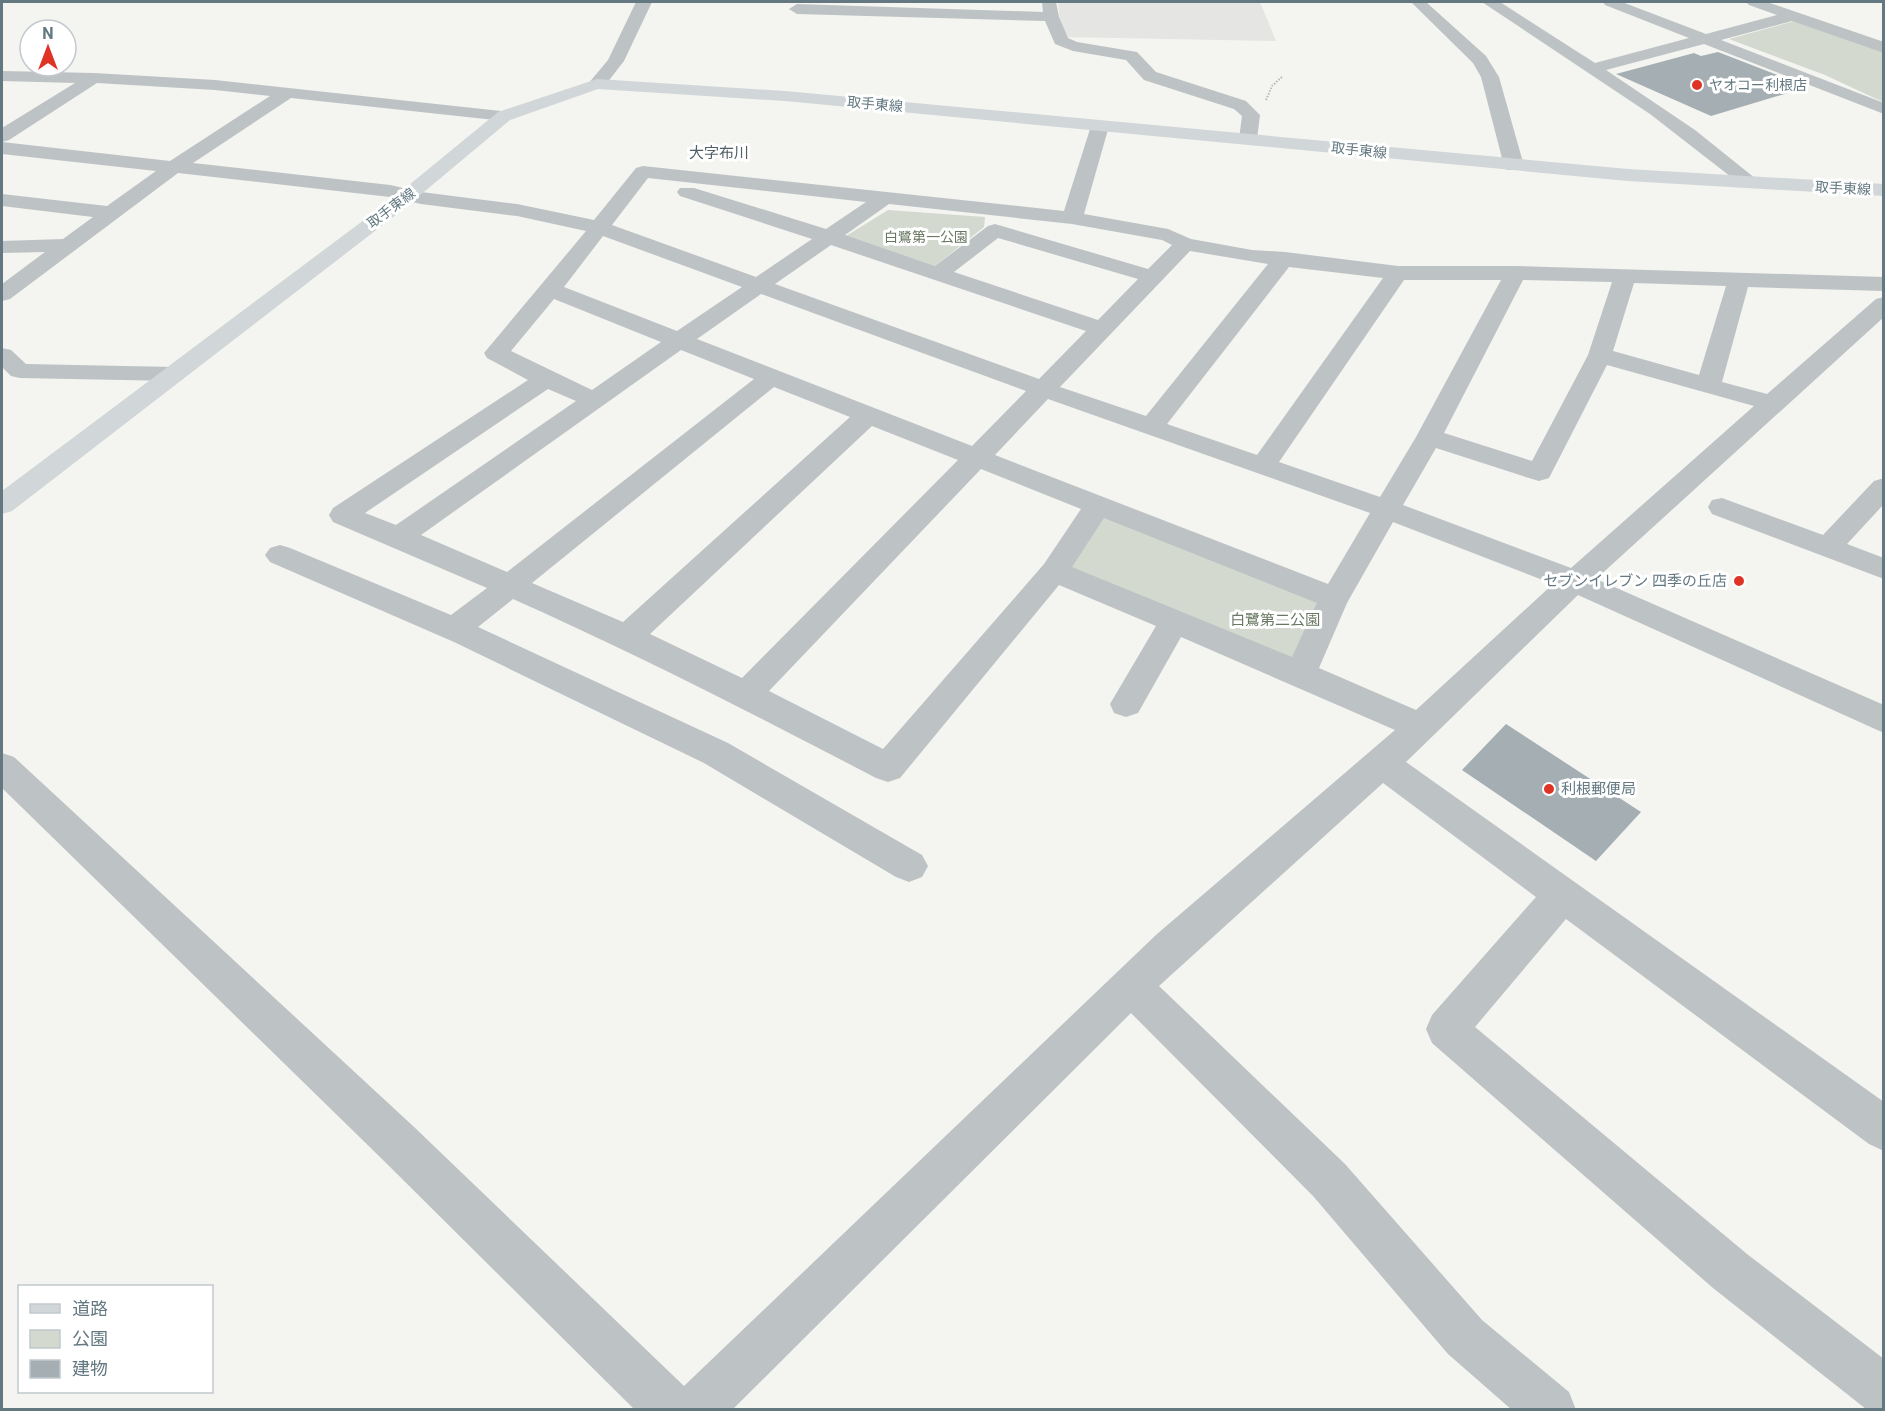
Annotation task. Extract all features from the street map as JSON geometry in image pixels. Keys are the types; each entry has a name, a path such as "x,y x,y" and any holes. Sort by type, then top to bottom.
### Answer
{"main road":[{"name":"取手東線","path":"2,505 408,196 504,116 597,84 785,96 1514,166 1884,190"}],"street":[{"path":"597,84 616,61 645,2"},
{"path":"803,2 797,9 1050,9 1062,41 1073,46 1131,56 1150,76 1240,105 1251,115 1248,139"},
{"path":"1418,2 1480,60 1490,77 1514,166"},
{"path":"1490,2 1594,68 1702,143 1750,183"},
{"path":"1606,8 1630,9 1654,2"},
{"path":"1754,2 1883,47"},
{"path":"1630,9 1884,109"},
{"path":"1594,68 1793,16"},
{"path":"2,76 94,78 215,85 504,116"},
{"path":"2,136 94,78"},
{"path":"2,294 174,167 287,93"},
{"path":"1072,218 1100,126"},
{"path":"2,148 390,191 408,196 517,210 598,227 1043,389 1386,509 1575,580 1884,720"},
{"path":"595,400 546,379 496,353 550,290 643,172 1072,218 1167,235 1185,244 1252,256 1285,258 1398,273 1516,273 1884,284"},
{"path":"639,177 829,237 1102,329"},
{"path":"399,537 884,199"},
{"path":"2,200 111,213"},
{"path":"938,274 995,230 1152,277"},
{"path":"746,694 1185,244"},
{"path":"2,247 67,245"},
{"path":"1150,427 1285,258"},
{"path":"1262,467 1398,273"},
{"path":"1301,674 1335,598 1429,437 1516,273"},
{"path":"1429,437 1539,472 1600,355 1625,276"},
{"path":"1708,386 1739,279"},
{"path":"550,290 1335,598"},
{"path":"695,1410 1171,947 1382,762 1575,580 1770,403 1884,304"},
{"path":"2,354 20,371 174,374"},
{"path":"1600,355 1770,403"},
{"path":"455,629 773,376"},
{"path":"546,379 343,515 399,537 627,638 746,694 888,768 1054,571 1098,506"},
{"path":"627,638 868,415"},
{"path":"1827,548 1884,487"},
{"path":"1722,507 1884,569"},
{"path":"280,555 455,629 716,753 909,866"},
{"path":"1054,571 1419,726"},
{"path":"1126,704 1174,622"},
{"path":"1382,762 1884,1129"},
{"path":"2,767 388,1134 672,1410"},
{"path":"1563,894 1447,1029 1730,1271 1884,1391"},
{"path":"1131,986 1329,1180 1465,1337 1551,1410"}],"path":[{"path":"1264,103 1272,86 1283,76"}],"shaded area":[{"path":"1058,2 1260,2 1276,41 1065,37 1060,23"}],"green space":[{"path":"1794,21 1883,52 1883,102 1825,75 1729,39"},
{"name":"白鷺第一公園","path":"888,210 985,217 984,227 935,266 846,236"},
{"name":"白鷺第二公園","path":"1102,513 1332,603 1288,665 1064,569"}],"building":[{"path":"1718,52 1808,87 1711,116 1616,74 1694,53 1701,56"},
{"path":"1506,724 1641,812 1596,861 1462,770"}],"place":[{"name":"ヤオコー利根店","path":"1697,85"},
{"name":"セブンイレブン 四季の丘店","path":"1739,581"},
{"name":"利根郵便局","path":"1549,789"}],"district":[{"name":"大字布川","path":"719,153"}]}
